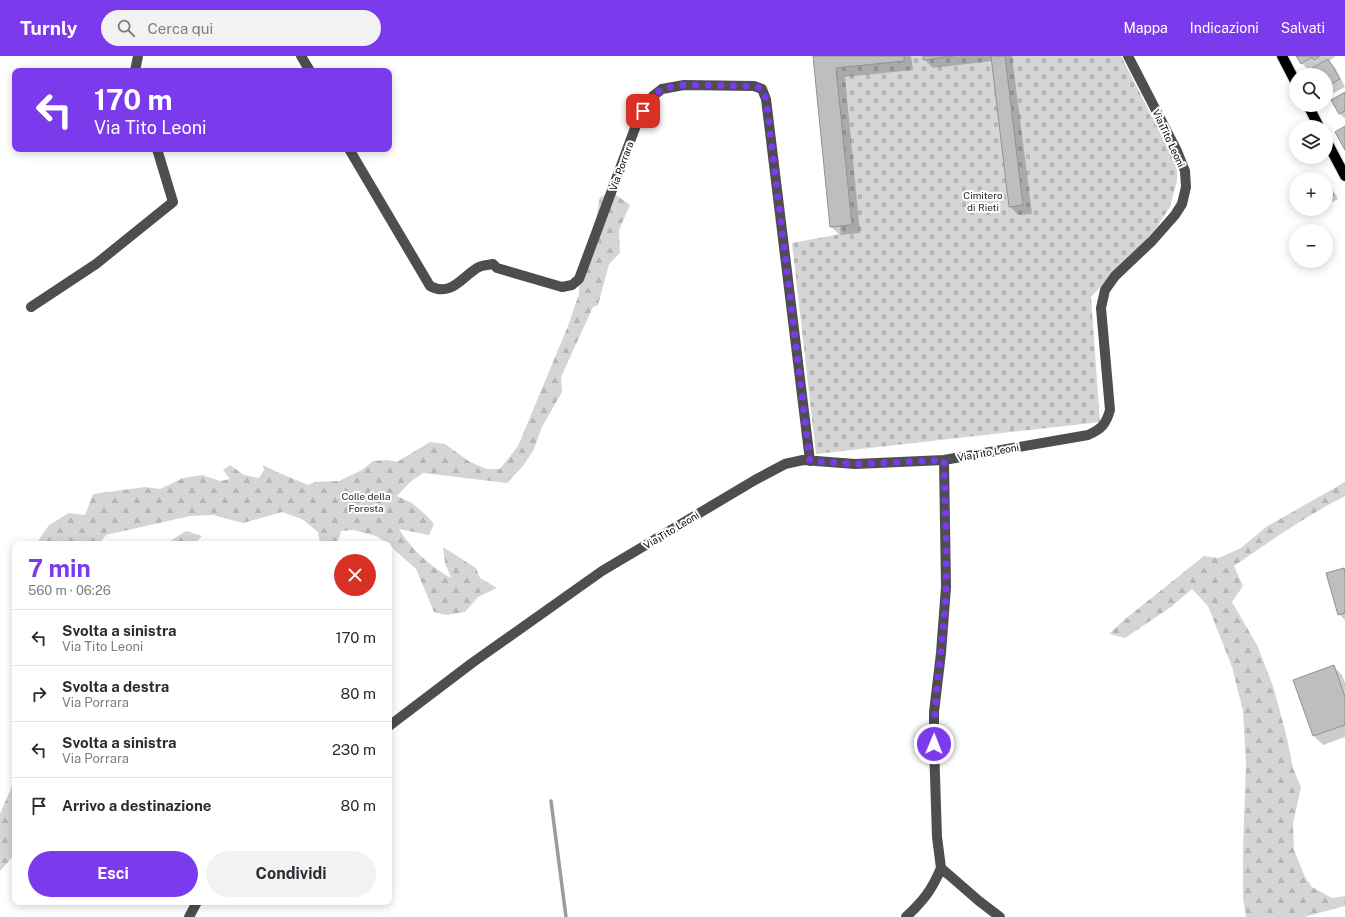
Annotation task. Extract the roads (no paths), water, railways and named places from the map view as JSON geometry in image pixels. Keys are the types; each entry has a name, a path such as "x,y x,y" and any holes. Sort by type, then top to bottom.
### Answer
{"main road":[{"path":"1282,56 1289,70"},
{"path":"1333,153 1345,176"}],"street":[{"path":"136,68 138,56"},
{"path":"301,56 308,68"},
{"name":"Via Tito Leoni","path":"392,724 472,663 602,571 785,464 803,460 855,464 944,460 1088,435 1099,430 1107,420 1110,410 1101,308 1105,290 1115,276 1152,241 1175,215 1182,204 1186,187 1185,171 1178,151 1128,56"},
{"name":"Via Porrara","path":"351,152 430,286 438,290 445,290 452,287 479,266 493,264 497,268 562,287 572,285 579,279 638,120 653,96 662,89 684,85 754,86 762,89 766,99 810,461"},
{"path":"31,307 96,264 173,202 158,152"},
{"path":"906,917 928,894 941,868 937,837 934,712 942,653 946,586 944,460"},
{"path":"941,868 1000,917"},
{"path":"189,917 195,905"}],"waterway":[{"path":"551,801 566,917"}],"park label":[{"name":"Cimitero di Rieti","path":"983,200"},
{"name":"Colle della Foresta","path":"366,502"}]}
